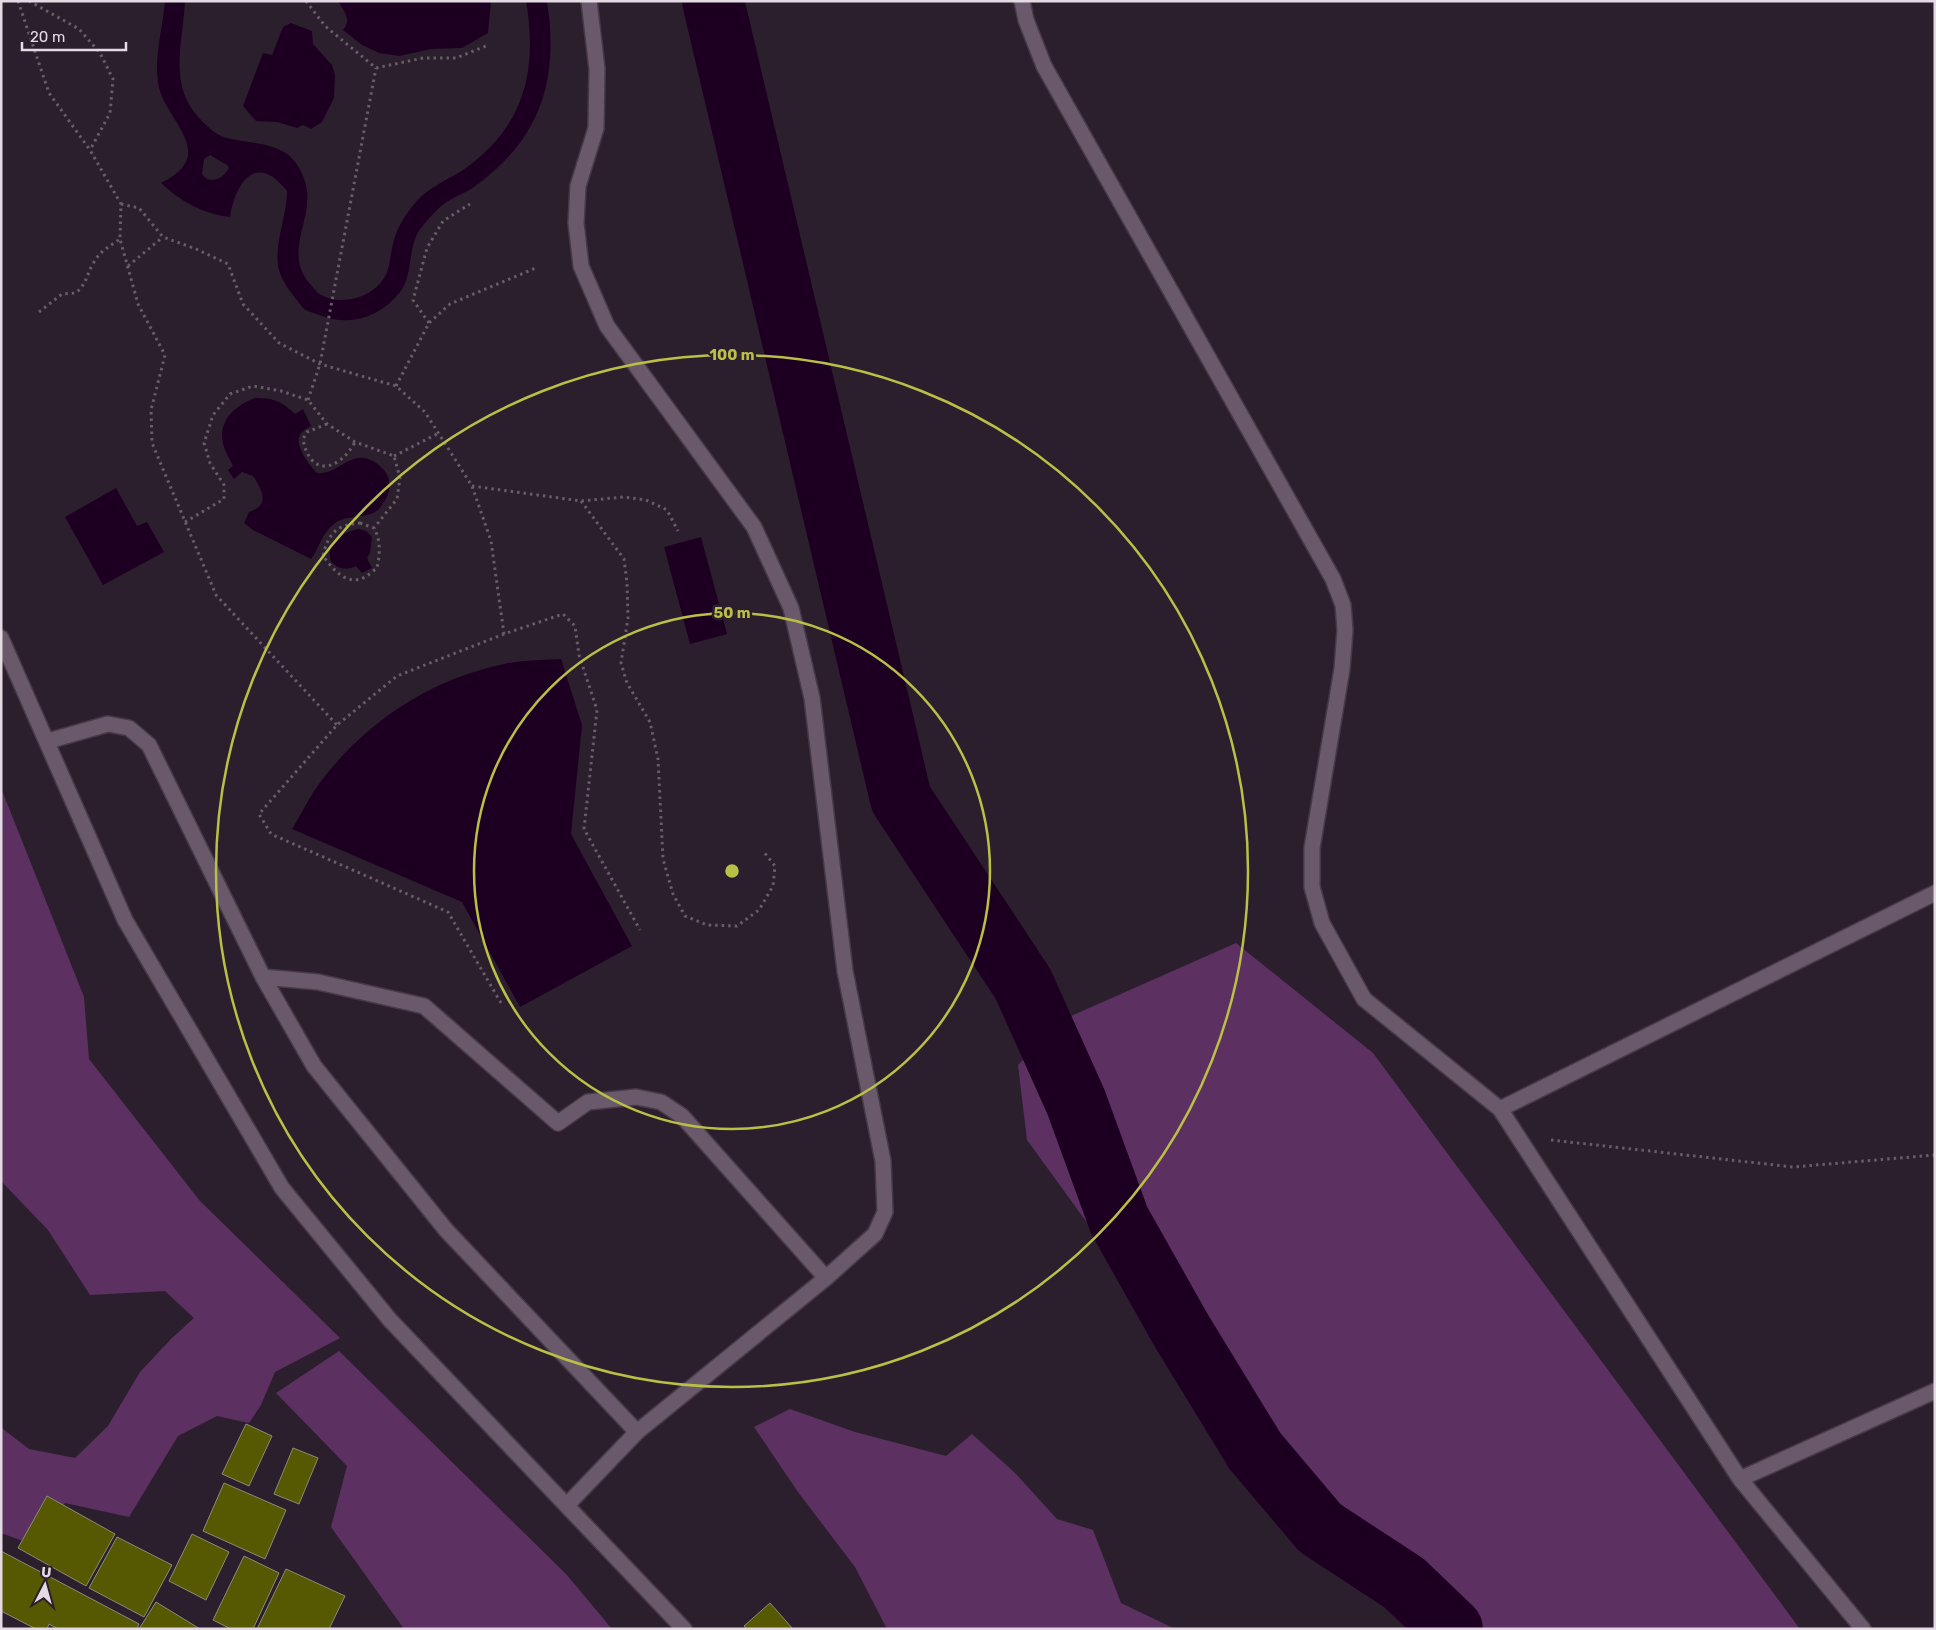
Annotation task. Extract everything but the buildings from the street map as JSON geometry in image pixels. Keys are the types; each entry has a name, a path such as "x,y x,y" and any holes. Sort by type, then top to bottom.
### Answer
{"street":[{"path":"566,1505 637,1432 826,1278 875,1234 885,1212 884,1161 845,971 812,698 791,608 754,527 607,326 581,266 576,223 578,186 596,128 597,69 588,1"},
{"path":"1022,1 1026,20 1044,66 1333,579 1342,605 1344,630 1342,669 1312,848 1312,887 1322,923 1364,999 1500,1109 1740,1479 1863,1629"},
{"path":"1,638 125,920 282,1188 390,1320 684,1629"},
{"path":"48,742 108,724 129,728 149,745 263,977 314,1066 446,1230 637,1432"},
{"path":"1500,1109 1935,893"},
{"path":"263,977 318,982 424,1006 558,1123 588,1102 636,1097 661,1102 682,1116 826,1278"},
{"path":"1740,1479 1935,1391"}],"path":[{"path":"18,1 48,93 90,150 121,204 120,239 138,304 165,355 151,410 152,443 216,595 337,725"},
{"path":"29,1 79,29 100,53 113,79 110,113 90,150"},
{"path":"306,1 325,26 376,68"},
{"path":"376,68 423,58 456,58 486,46"},
{"path":"308,400 320,364 376,68"},
{"path":"121,204 139,208 163,237 196,249 228,264 243,304 279,343 320,364 396,386 425,412 472,486 490,541 504,634"},
{"path":"428,323 413,300 427,248 443,221 470,204"},
{"path":"128,266 163,237"},
{"path":"39,312 62,294 76,293 85,285 93,263 104,249 120,239"},
{"path":"396,386 428,323 450,304 538,267"},
{"path":"185,522 224,499 224,485 210,463 204,443 213,415 230,394 253,386 281,391 308,400 327,424 354,442 394,456 439,433"},
{"path":"327,424 307,432 303,439 312,461 319,466 330,467 349,453 354,442"},
{"path":"374,528 397,499 400,478 394,456"},
{"path":"472,486 581,501 624,497 646,500 666,510 678,531"},
{"path":"581,501 624,559 628,618 621,663 627,683 650,722 658,758 663,859 673,894 685,916 707,925 736,926 759,910 773,886 775,866 764,852"},
{"path":"360,523 374,528 380,537 377,568 363,579 352,579 338,574 323,556 326,542 336,530 346,524 360,523"},
{"path":"500,1003 448,912 271,834 259,814 337,725 396,676 504,634 563,614 575,626 579,656 597,710 584,830 640,930"},
{"path":"1518,1137 1793,1167 1935,1155"}],"shaded area":[{"path":"165,1 185,1 180,48 180,78 190,107 213,131 223,137 273,147 290,156 298,167 307,190 305,218 299,245 302,271 318,293 335,300 354,299 363,296 378,285 388,269 398,230 411,207 420,197 463,170 484,153 513,116 522,96 530,51 526,1 547,1 550,57 547,82 540,106 530,128 515,149 497,168 474,187 442,206 421,228 414,243 404,285 392,301 373,314 363,318 353,320 331,319 305,310 288,289 280,273 278,246 287,191 276,179 266,174 257,173 250,176 237,192 230,217 210,213 192,206 161,183 178,172 187,160 188,149 184,136 162,97 158,83 158,52","holes":["210,155 229,168 220,178 212,180 202,174 204,159"]},
{"path":"338,1 491,1 488,33 462,48 431,49 399,56 379,53 362,45 343,30 347,19"},
{"path":"291,23 312,31 313,44 332,65 335,75 334,98 322,122 311,129 303,125 297,128 277,122 256,121 243,106 263,53 272,55 283,27"},
{"path":"255,398 277,401 295,414 303,409 311,426 300,435 300,446 307,461 317,473 324,473 352,460 364,458 370,459 377,464 388,476 389,493 377,510 366,515 346,518 334,524 324,536 311,559 253,530 244,523 249,512 260,506 263,497 262,492 253,476 242,472 234,479 228,470 233,466 222,438 225,423 229,416 247,401"},
{"path":"116,488 137,526 147,522 164,552 103,585 65,517"},
{"path":"359,529 366,531 372,537 370,553 367,558 372,568 362,573 356,566 346,569 337,566 331,562 330,555 330,549 336,539 341,535"},
{"path":"701,537 727,634 690,644 664,547"},
{"path":"561,659 582,725 571,834 632,946 520,1007 462,902 292,829 318,786 340,759 380,721 402,706 451,680 477,671 511,663"},
{"path":"1,788 84,997 89,1059 200,1201 340,1338 275,1372 261,1405 249,1423 217,1416 178,1436 129,1517 65,1503 34,1545 1,1533 1,1426 29,1449 75,1458 108,1426 140,1372 194,1318 165,1291 90,1295 48,1230 1,1181"},
{"path":"1236,943 1373,1053 1800,1629 1439,1629 1395,1568 1296,1498 1189,1369 1166,1289 1096,1235 1027,1140 1018,1065 1062,1020"},
{"path":"339,1351 566,1574 612,1629 404,1629 331,1527 347,1466 276,1393"},
{"path":"790,1409 855,1432 946,1456 972,1434 1015,1473 1057,1519 1093,1530 1121,1603 1175,1629 887,1629 855,1567 798,1492 754,1427"}],"waterway":[{"path":"713,1 901,799 1023,984 1076,1102 1119,1220 1181,1330 1255,1451 1320,1528 1404,1583 1452,1629"}]}
